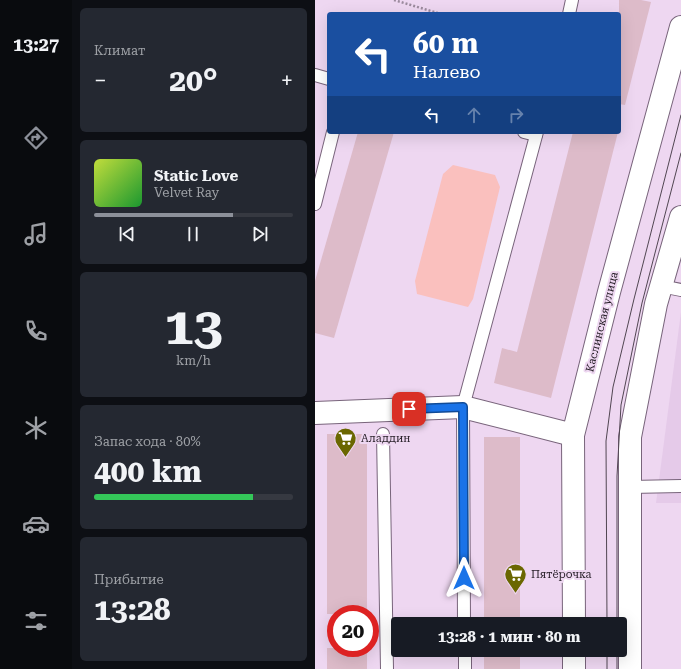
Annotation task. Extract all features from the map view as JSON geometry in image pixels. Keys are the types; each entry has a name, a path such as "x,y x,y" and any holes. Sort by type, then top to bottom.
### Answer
{"main road":[{"name":"Каслинская улица","path":"574,617 573,435 609,292 681,27"},
{"path":"630,669 630,437 656,304 671,288 681,217"},
{"path":"315,413 463,407 573,435"},
{"path":"574,657 574,669"}],"lane":[{"path":"569,12 572,0"},
{"path":"315,75 327,78"},
{"path":"315,204 332,134"},
{"path":"464,617 463,407 536,134"},
{"path":"383,434 387,669"},
{"path":"630,487 681,486"},
{"path":"465,657 465,669"}],"path":[{"path":"394,0 434,12"}],"shaded area":[{"path":"453,165 495,175 500,187 473,299 468,307 417,294 415,281 443,174"},
{"path":"681,312 681,503 656,503"}],"building":[{"path":"619,0 641,0 651,2 625,105 621,104 621,12 619,12"},
{"path":"357,134 393,134 334,338 315,333 315,281"},
{"path":"572,134 617,134 551,398 494,383 502,348 517,352"},
{"path":"327,434 367,434 367,605 327,605"},
{"path":"484,437 520,437 520,617 484,617"},
{"path":"327,657 367,657 367,669 327,669"},
{"path":"484,657 520,657 520,669 484,669"}],"tram line":[{"path":"607,617 606,441 613,387 681,115"},
{"path":"617,617 617,476 621,405 642,303 681,153"},
{"path":"607,657 607,669"},
{"path":"617,657 617,669"}],"place":[{"name":"Аладдин","path":"346,458"},
{"name":"Пятёрочка","path":"516,594"}],"route":[{"path":"409,409 463,407 464,578"}]}
